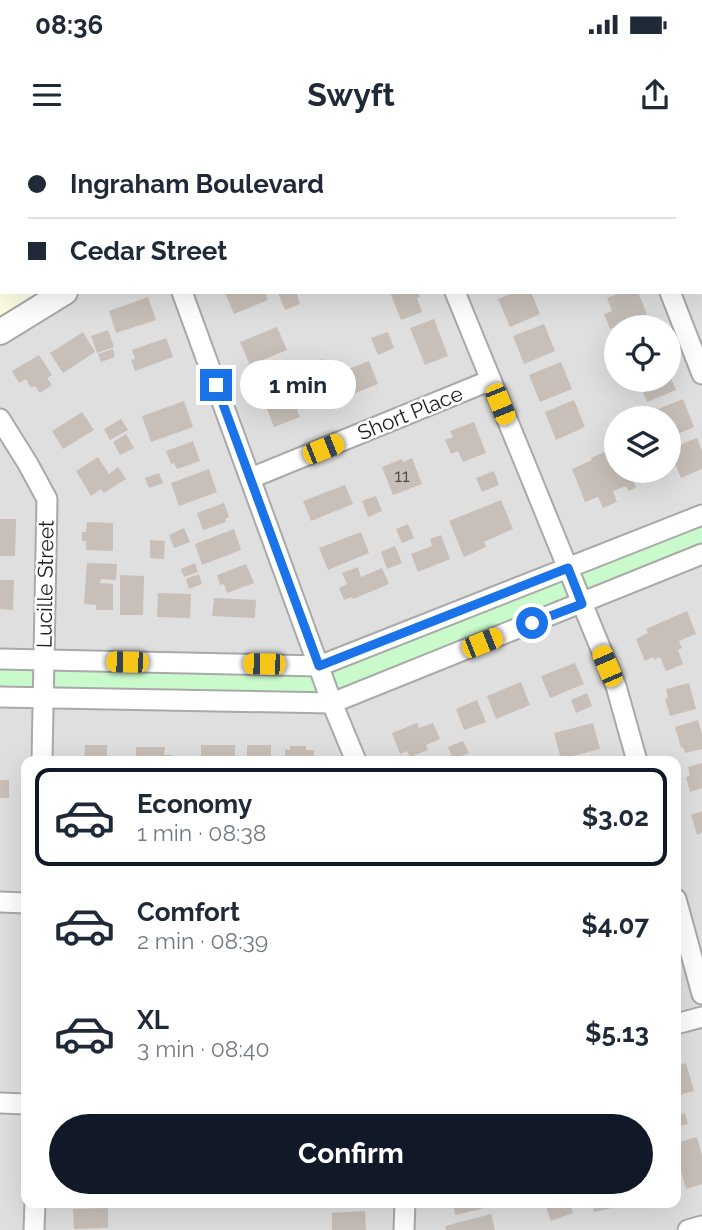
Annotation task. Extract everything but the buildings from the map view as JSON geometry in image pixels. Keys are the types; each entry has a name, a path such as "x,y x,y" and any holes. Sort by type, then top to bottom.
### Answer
{"street":[{"path":"0,332 62,294"},
{"path":"183,294 332,703 354,756"},
{"path":"456,294 616,686 636,756"},
{"path":"671,294 702,374"},
{"name":"Short Place","path":"251,478 491,380"},
{"name":"Lucille Street","path":"0,419 47,499 42,756"},
{"path":"0,659 319,666 702,515"},
{"path":"0,697 332,703 702,554"},
{"path":"0,902 21,903"},
{"path":"681,916 702,994"},
{"path":"681,1023 702,1017"},
{"path":"0,1103 21,1104"},
{"path":"34,1230 35,1208"},
{"path":"404,1230 405,1208"},
{"path":"688,1230 702,1226"}],"shaded area":[{"path":"0,294 62,294 0,332"},
{"path":"62,294 702,294 702,1230 0,1230 0,332"}],"green space":[{"path":"702,515 702,554 332,703 0,697 0,659 319,666"}],"route":[{"path":"216,385 319,666 568,568 582,604 532,623"}]}
